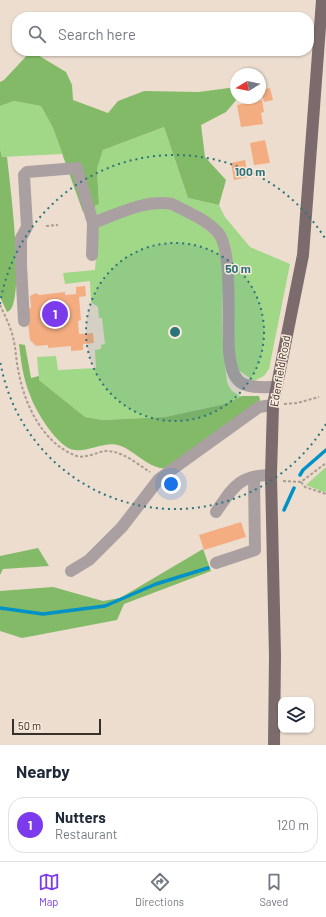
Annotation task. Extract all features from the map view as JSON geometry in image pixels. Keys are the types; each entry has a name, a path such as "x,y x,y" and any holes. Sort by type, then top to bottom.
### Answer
{"main road":[{"name":"Edenfield Road","path":"274,745 275,656 272,478 273,404 303,255 322,0"}],"lane":[{"path":"24,321 21,238 27,227 24,174 27,172 77,168 93,223 92,255"},
{"path":"93,223 128,210 149,205 167,203 172,204 206,224 219,234 225,247 228,268 228,333 232,370 238,380 246,385 276,387"},
{"path":"71,571 89,560 122,527 159,478 259,408 273,404"},
{"path":"216,512 236,484 260,475 272,478"},
{"path":"216,563 256,550 254,477"}],"path":[{"path":"46,226 58,225"},
{"path":"0,304 14,340 23,390 34,416 47,436 60,450 76,456 90,456 105,451 115,452 125,456 159,478"},
{"path":"273,404 297,403 319,397"},
{"path":"272,478 302,482 326,463"},
{"path":"302,482 305,487 326,494"}],"green space":[{"path":"26,56 39,56 66,72 72,85 73,100 108,113 118,101 144,91 199,92 230,88 230,104 233,104 226,112 201,125 205,157 226,180 219,205 188,198 164,127 103,150 97,169 99,204 95,206 95,211 83,212 53,128 41,106 14,101 0,106 0,82 4,80"},
{"path":"14,101 41,106 53,128 62,154 2,157 0,149 0,106"},
{"path":"164,127 188,198 219,205 225,217 250,247 290,264 269,369 264,376 254,381 237,369 234,349 231,247 225,234 219,227 197,210 172,199 95,217 95,206 99,204 97,169 103,150"},
{"path":"0,149 2,157 7,157 15,240 16,289 13,305 7,312 0,297"},
{"path":"151,209 167,209 186,217 207,230 217,241 220,247 223,265 222,338 227,382 232,391 242,396 225,404 165,417 101,420 85,417 39,380 37,357 56,356 58,370 96,368 95,350 101,349 101,345 105,344 102,318 99,318 98,307 91,302 90,281 65,284 63,273 95,270 98,227 124,216"},
{"path":"19,344 25,345 31,378 39,376 39,380 85,417 102,420 165,417 225,404 242,396 259,396 260,400 256,408 170,468 156,467 121,446 110,444 75,450 68,448 55,436 48,428 37,410 26,382"},
{"path":"326,467 326,493 306,485"},
{"path":"38,548 49,566 3,569 0,575 0,556"},
{"path":"203,549 211,571 124,604 117,620 22,638 0,631 0,591 53,587 103,601 120,598"}],"building":[{"path":"270,88 273,100 266,102 266,89"},
{"path":"263,104 264,112 261,113 263,124 241,127 237,105"},
{"path":"265,140 270,163 254,165 250,143"},
{"path":"245,160 248,177 234,180 231,163"},
{"path":"85,286 86,296 79,297 81,320 78,321 79,334 93,333 94,343 83,344 83,350 71,351 71,346 48,348 48,345 36,346 30,340 28,308 31,308 30,296 36,293 39,295 65,292 65,295 76,294 76,287"},
{"path":"241,522 246,537 204,550 199,535"}],"waterway":[{"path":"300,475 303,470 326,450"},
{"path":"284,510 294,488"},
{"path":"0,608 43,614 105,606 156,584 208,568"}],"place":[{"name":"Nutters","path":"55,314"}]}
